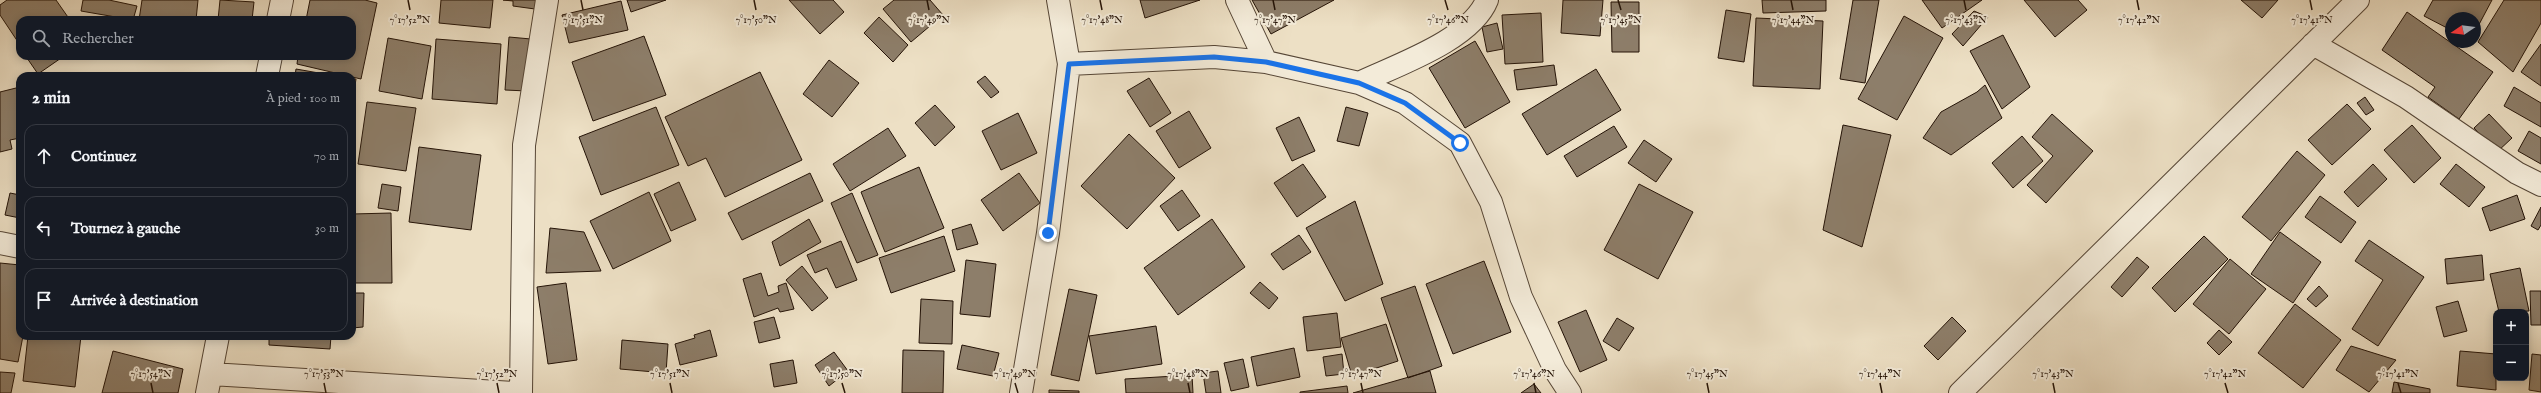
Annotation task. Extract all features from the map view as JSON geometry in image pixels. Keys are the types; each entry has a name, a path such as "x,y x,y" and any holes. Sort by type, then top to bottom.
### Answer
{"street":[{"path":"279,16 282,0"},
{"path":"521,393 524,145 547,0"},
{"path":"1021,393 1048,233 1069,64 1058,0"},
{"path":"1237,0 1266,62"},
{"path":"1359,83 1457,36 1482,11 1487,0"},
{"path":"1960,393 2358,0"},
{"path":"2313,44 2406,97 2517,173 2541,185"},
{"path":"1069,64 1214,57 1266,62 1359,83 1405,103 1460,143 1491,202 1522,297 1555,370 1570,393"},
{"path":"268,72 270,60"},
{"path":"0,243 16,246"},
{"path":"217,340 209,384 515,393"}],"building":[{"path":"7,0 56,0 67,16 16,16 16,39 0,15 0,5"},
{"path":"83,0 109,0 137,6 134,16 110,16 81,11"},
{"path":"142,0 198,0 196,16 140,16"},
{"path":"220,0 254,2 252,16 218,16"},
{"path":"310,0 365,0 377,3 361,79 356,78 356,72 331,72 297,64 298,60 356,60 356,16 307,16"},
{"path":"441,0 493,0 490,28 439,23"},
{"path":"503,0 536,0 535,9 513,6 513,1"},
{"path":"627,0 666,0 631,12"},
{"path":"789,0 833,0 844,12 820,34"},
{"path":"894,0 930,0 943,15 911,42 883,9"},
{"path":"1140,0 1200,0 1145,18"},
{"path":"1252,0 1334,0 1271,34"},
{"path":"1563,0 1603,0 1600,36 1561,33"},
{"path":"1762,0 1826,0 1826,11 1763,13"},
{"path":"1853,0 1879,0 1865,83 1840,79"},
{"path":"1922,0 1982,0 1942,28"},
{"path":"2024,0 2078,0 2087,10 2055,37"},
{"path":"2241,0 2278,0 2262,18"},
{"path":"2433,0 2492,0 2481,21 2481,12 2445,12 2445,27 2424,16"},
{"path":"2504,0 2541,0 2541,23 2513,72 2481,45 2481,37"},
{"path":"621,1 628,30 569,43 562,15"},
{"path":"1611,2 1639,2 1639,52 1612,52"},
{"path":"1726,10 1751,14 1744,62 1718,58"},
{"path":"1974,11 1988,17 1963,46 1952,34"},
{"path":"2407,12 2445,39 2445,48 2459,48 2493,72 2459,119 2428,97 2435,87 2382,50"},
{"path":"1541,13 1543,62 1505,64 1502,15"},
{"path":"1904,16 1943,38 1897,120 1858,99"},
{"path":"879,17 908,45 893,62 864,33"},
{"path":"1756,18 1823,21 1820,89 1753,86"},
{"path":"1497,23 1503,49 1487,52 1482,27"},
{"path":"2003,35 2030,87 2002,109 1970,51"},
{"path":"644,36 666,95 593,121 572,62"},
{"path":"509,37 531,39 527,91 505,90"},
{"path":"388,38 431,46 422,99 379,91"},
{"path":"436,39 501,44 497,104 432,99"},
{"path":"1475,41 1510,102 1465,128 1429,68"},
{"path":"2541,44 2541,86 2521,72"},
{"path":"28,60 58,60 41,72 37,72"},
{"path":"829,60 859,83 832,117 803,94"},
{"path":"1554,65 1557,85 1517,90 1514,70"},
{"path":"296,69 313,72 296,72"},
{"path":"1596,69 1621,110 1547,155 1522,114"},
{"path":"760,72 802,160 725,197 706,158 688,166 665,117"},
{"path":"985,76 999,92 991,98 977,82"},
{"path":"1149,78 1171,113 1150,127 1127,91"},
{"path":"1985,85 2002,118 1951,155 1923,138 1941,112 1977,92"},
{"path":"2514,87 2541,103 2541,127 2504,106"},
{"path":"16,88 16,139 10,140 12,149 0,152 0,92"},
{"path":"2365,97 2374,110 2366,115 2357,103"},
{"path":"367,102 416,108 406,171 358,164"},
{"path":"2347,104 2371,129 2332,165 2308,140"},
{"path":"935,105 955,127 935,146 915,123"},
{"path":"656,107 679,165 601,195 579,137"},
{"path":"1346,107 1368,113 1359,146 1337,141"},
{"path":"1189,111 1211,148 1179,168 1156,131"},
{"path":"1018,113 1037,153 1001,170 982,131"},
{"path":"2052,114 2093,151 2046,203 2027,185 2053,156 2032,137"},
{"path":"2489,114 2512,138 2497,152 2474,128"},
{"path":"1299,117 1315,151 1292,161 1276,128"},
{"path":"1843,125 1891,135 1862,247 1823,230"},
{"path":"2412,125 2441,158 2414,183 2384,150"},
{"path":"1614,126 1627,147 1577,177 1564,156"},
{"path":"888,128 906,156 850,191 833,164"},
{"path":"2529,131 2541,138 2541,164 2518,151"},
{"path":"1129,134 1175,178 1127,229 1081,186"},
{"path":"2022,136 2043,161 2013,188 1992,163"},
{"path":"1644,140 1672,159 1656,182 1628,163"},
{"path":"419,147 481,155 471,230 409,222"},
{"path":"2297,151 2325,175 2271,241 2242,217"},
{"path":"1303,164 1326,197 1297,217 1274,183"},
{"path":"2373,164 2387,179 2358,207 2344,192"},
{"path":"2456,164 2485,187 2469,207 2440,184"},
{"path":"919,167 944,228 885,252 861,192"},
{"path":"810,173 823,201 742,240 728,213"},
{"path":"1019,173 1040,203 1003,231 981,200"},
{"path":"679,182 696,220 671,231 654,194"},
{"path":"382,184 401,187 398,211 378,208"},
{"path":"1639,184 1693,212 1658,279 1604,250"},
{"path":"1182,190 1200,216 1178,231 1160,206"},
{"path":"649,192 671,241 613,269 590,221"},
{"path":"10,193 16,194 16,217 5,215"},
{"path":"852,193 878,255 857,263 831,203"},
{"path":"2517,195 2525,219 2490,231 2482,208"},
{"path":"2320,196 2356,222 2341,243 2305,217"},
{"path":"1355,201 1383,284 1345,301 1306,228"},
{"path":"2541,207 2541,225 2538,230 2531,226"},
{"path":"391,213 392,283 356,283 356,214"},
{"path":"809,219 821,242 780,266 772,242"},
{"path":"1212,219 1245,267 1178,315 1144,268"},
{"path":"971,224 978,244 957,250 952,230"},
{"path":"550,228 584,232 601,271 546,273"},
{"path":"2280,232 2321,262 2293,303 2251,274"},
{"path":"1299,235 1311,252 1283,270 1271,254"},
{"path":"944,236 955,271 891,293 879,258"},
{"path":"2204,236 2228,259 2175,312 2152,288"},
{"path":"2369,240 2424,277 2378,346 2352,329 2383,280 2355,261"},
{"path":"841,241 857,280 836,288 827,268 815,273 807,255"},
{"path":"2482,255 2484,280 2447,284 2445,259"},
{"path":"2137,257 2149,267 2122,297 2111,287"},
{"path":"2230,259 2266,289 2229,334 2193,304"},
{"path":"966,260 996,264 990,317 960,314"},
{"path":"1484,261 1511,332 1453,354 1426,284"},
{"path":"0,263 16,265 16,340 22,340 18,362 0,359"},
{"path":"802,266 828,298 812,311 786,280"},
{"path":"2520,268 2529,309 2498,309 2490,274"},
{"path":"761,273 768,296 779,292 778,286 786,283 794,309 780,312 778,308 754,317 743,279"},
{"path":"1260,282 1278,298 1269,309 1250,293"},
{"path":"566,283 577,360 548,364 537,287"},
{"path":"1415,286 1442,366 1408,378 1381,298"},
{"path":"2319,286 2328,296 2316,307 2307,299"},
{"path":"1069,289 1097,295 1079,381 1051,375"},
{"path":"2530,291 2541,291 2541,325 2531,325"},
{"path":"356,293 364,293 363,327 356,328"},
{"path":"921,299 953,301 952,344 919,343"},
{"path":"2458,301 2467,331 2444,337 2436,307"},
{"path":"2295,304 2341,340 2303,388 2258,353"},
{"path":"1586,310 1607,360 1580,372 1558,322"},
{"path":"1337,313 1341,347 1307,351 1303,317"},
{"path":"774,317 780,338 759,343 754,322"},
{"path":"1952,317 1966,331 1938,360 1924,346"},
{"path":"1617,318 1634,328 1619,351 1603,341"},
{"path":"1386,324 1398,361 1352,376 1341,338"},
{"path":"1156,326 1162,364 1096,374 1089,336"},
{"path":"710,330 717,356 680,365 675,344 695,338 694,335"},
{"path":"2219,330 2232,342 2219,355 2207,343"},
{"path":"28,340 81,340 75,387 23,381"},
{"path":"269,340 331,340 330,349 269,345"},
{"path":"622,340 668,344 666,373 620,369"},
{"path":"962,345 999,353 993,376 957,369"},
{"path":"2351,346 2396,360 2369,392 2336,370"},
{"path":"1294,348 1300,377 1257,386 1251,357"},
{"path":"903,350 944,351 943,393 902,393"},
{"path":"113,351 183,369 178,393 102,393"},
{"path":"2460,351 2493,354 2493,381 2496,381 2496,390 2457,386"},
{"path":"834,352 848,371 829,386 815,365"},
{"path":"1342,354 1344,374 1326,376 1323,357"},
{"path":"2532,354 2541,355 2541,392 2529,390"},
{"path":"1243,359 1249,387 1231,391 1224,363"},
{"path":"793,360 797,383 774,387 770,364"},
{"path":"1218,371 1221,393 1206,393 1203,373"},
{"path":"1430,371 1436,393 1353,393"},
{"path":"0,372 15,373 11,393 0,393"},
{"path":"1192,375 1193,393 1126,393 1125,379"},
{"path":"2394,382 2430,389 2430,393 2392,393"},
{"path":"1534,384 1541,393 1521,393"},
{"path":"1347,386 1348,393 1300,393 1300,392"},
{"path":"1049,390 1079,391 1079,393 1049,393"}],"route":[{"path":"1048,233 1069,64 1214,57 1266,62 1359,83 1405,103 1460,143"}]}
